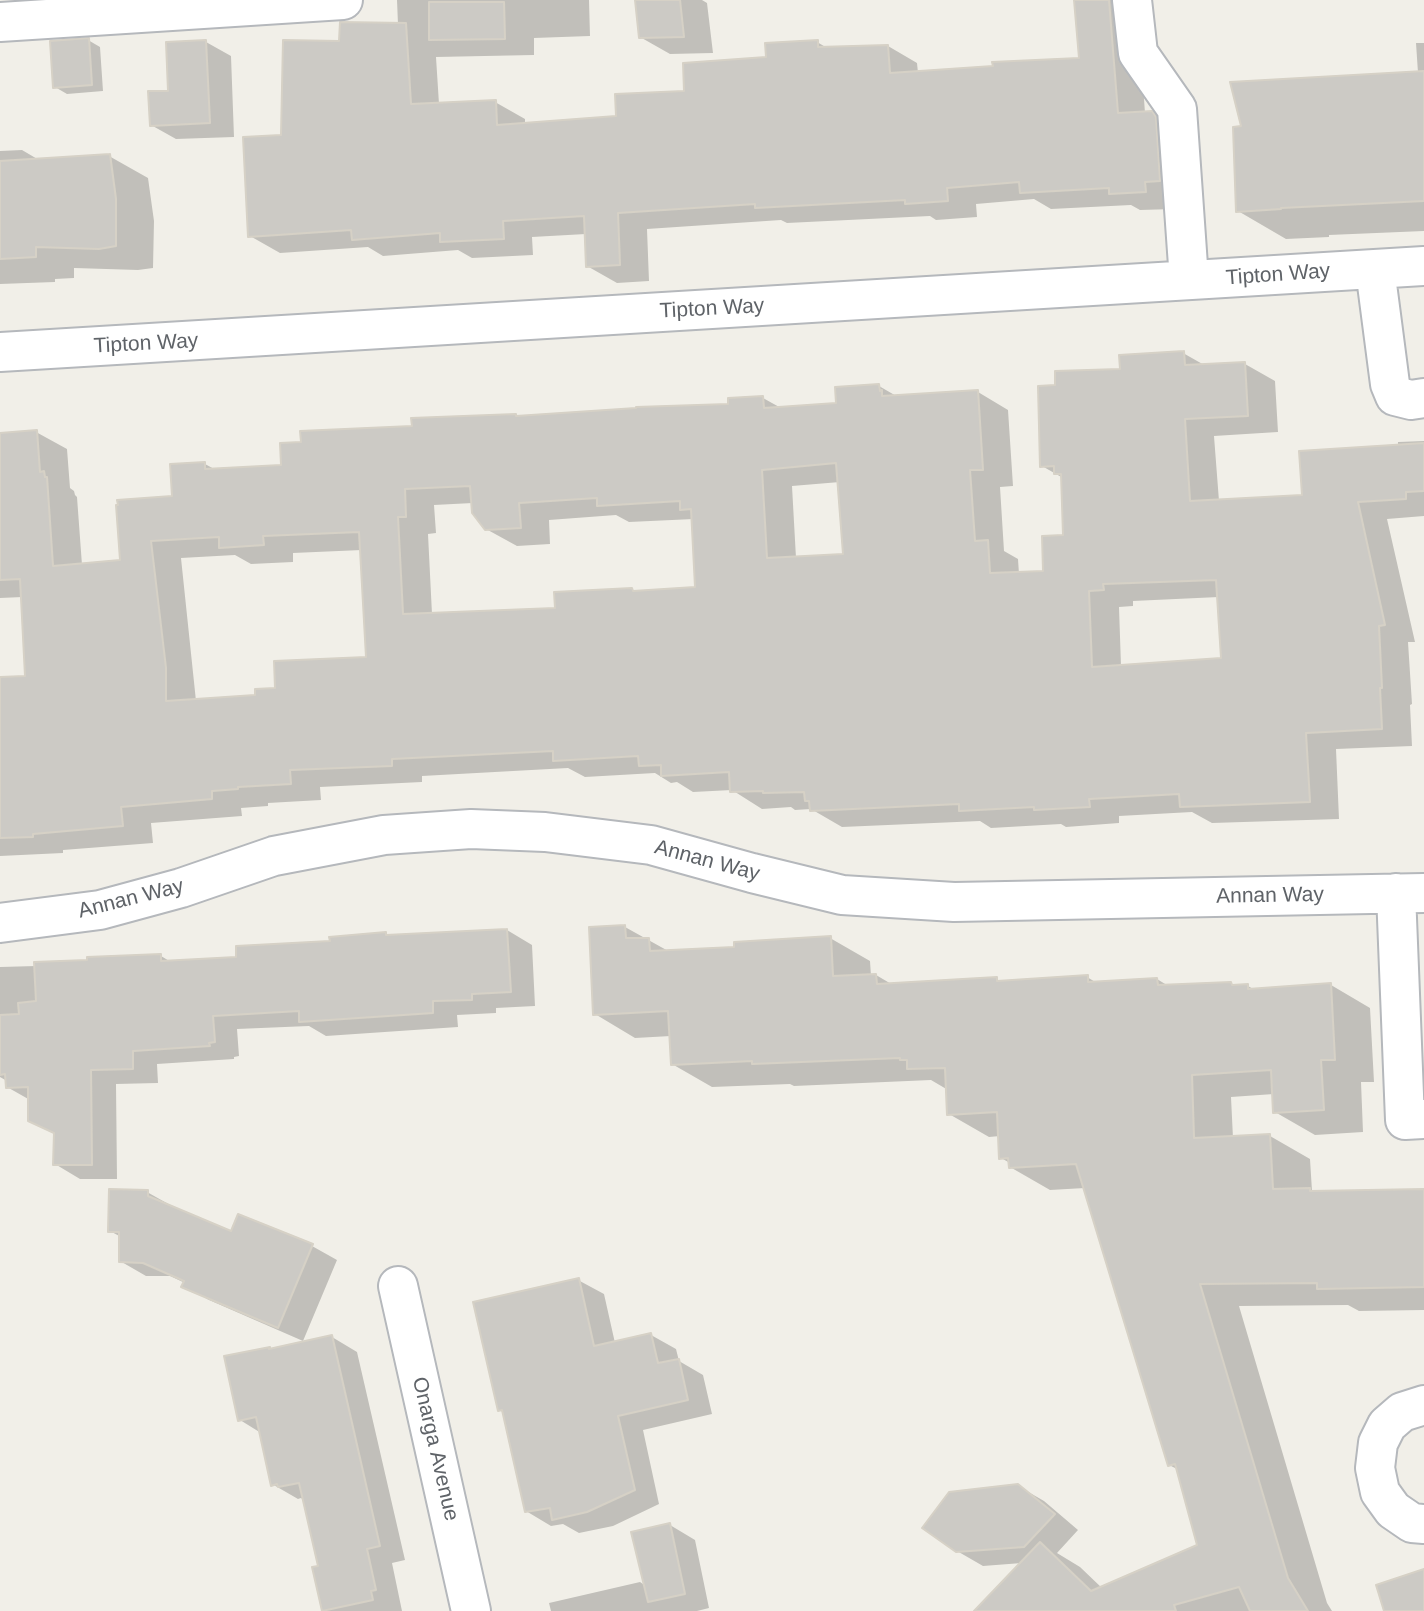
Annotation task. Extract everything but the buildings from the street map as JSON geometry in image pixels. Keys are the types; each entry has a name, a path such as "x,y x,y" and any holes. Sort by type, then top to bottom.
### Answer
{"street":[{"path":"0,22 343,0"},
{"path":"1132,0 1138,53 1177,109 1189,280"},
{"name":"Tipton Way","path":"0,352 1424,266"},
{"path":"1375,268 1390,384 1395,396 1411,400 1424,398"},
{"name":"Annan Way","path":"0,923 100,910 181,888 274,856 384,835 471,829 545,832 651,845 842,895 954,902 1410,893"},
{"path":"1410,893 1405,1120 1424,1119"},
{"name":"Onarga Avenue","path":"398,1286 471,1611"},
{"path":"1424,1405 1402,1412 1388,1424 1378,1443 1375,1468 1380,1492 1393,1510 1412,1523 1424,1524"}]}
